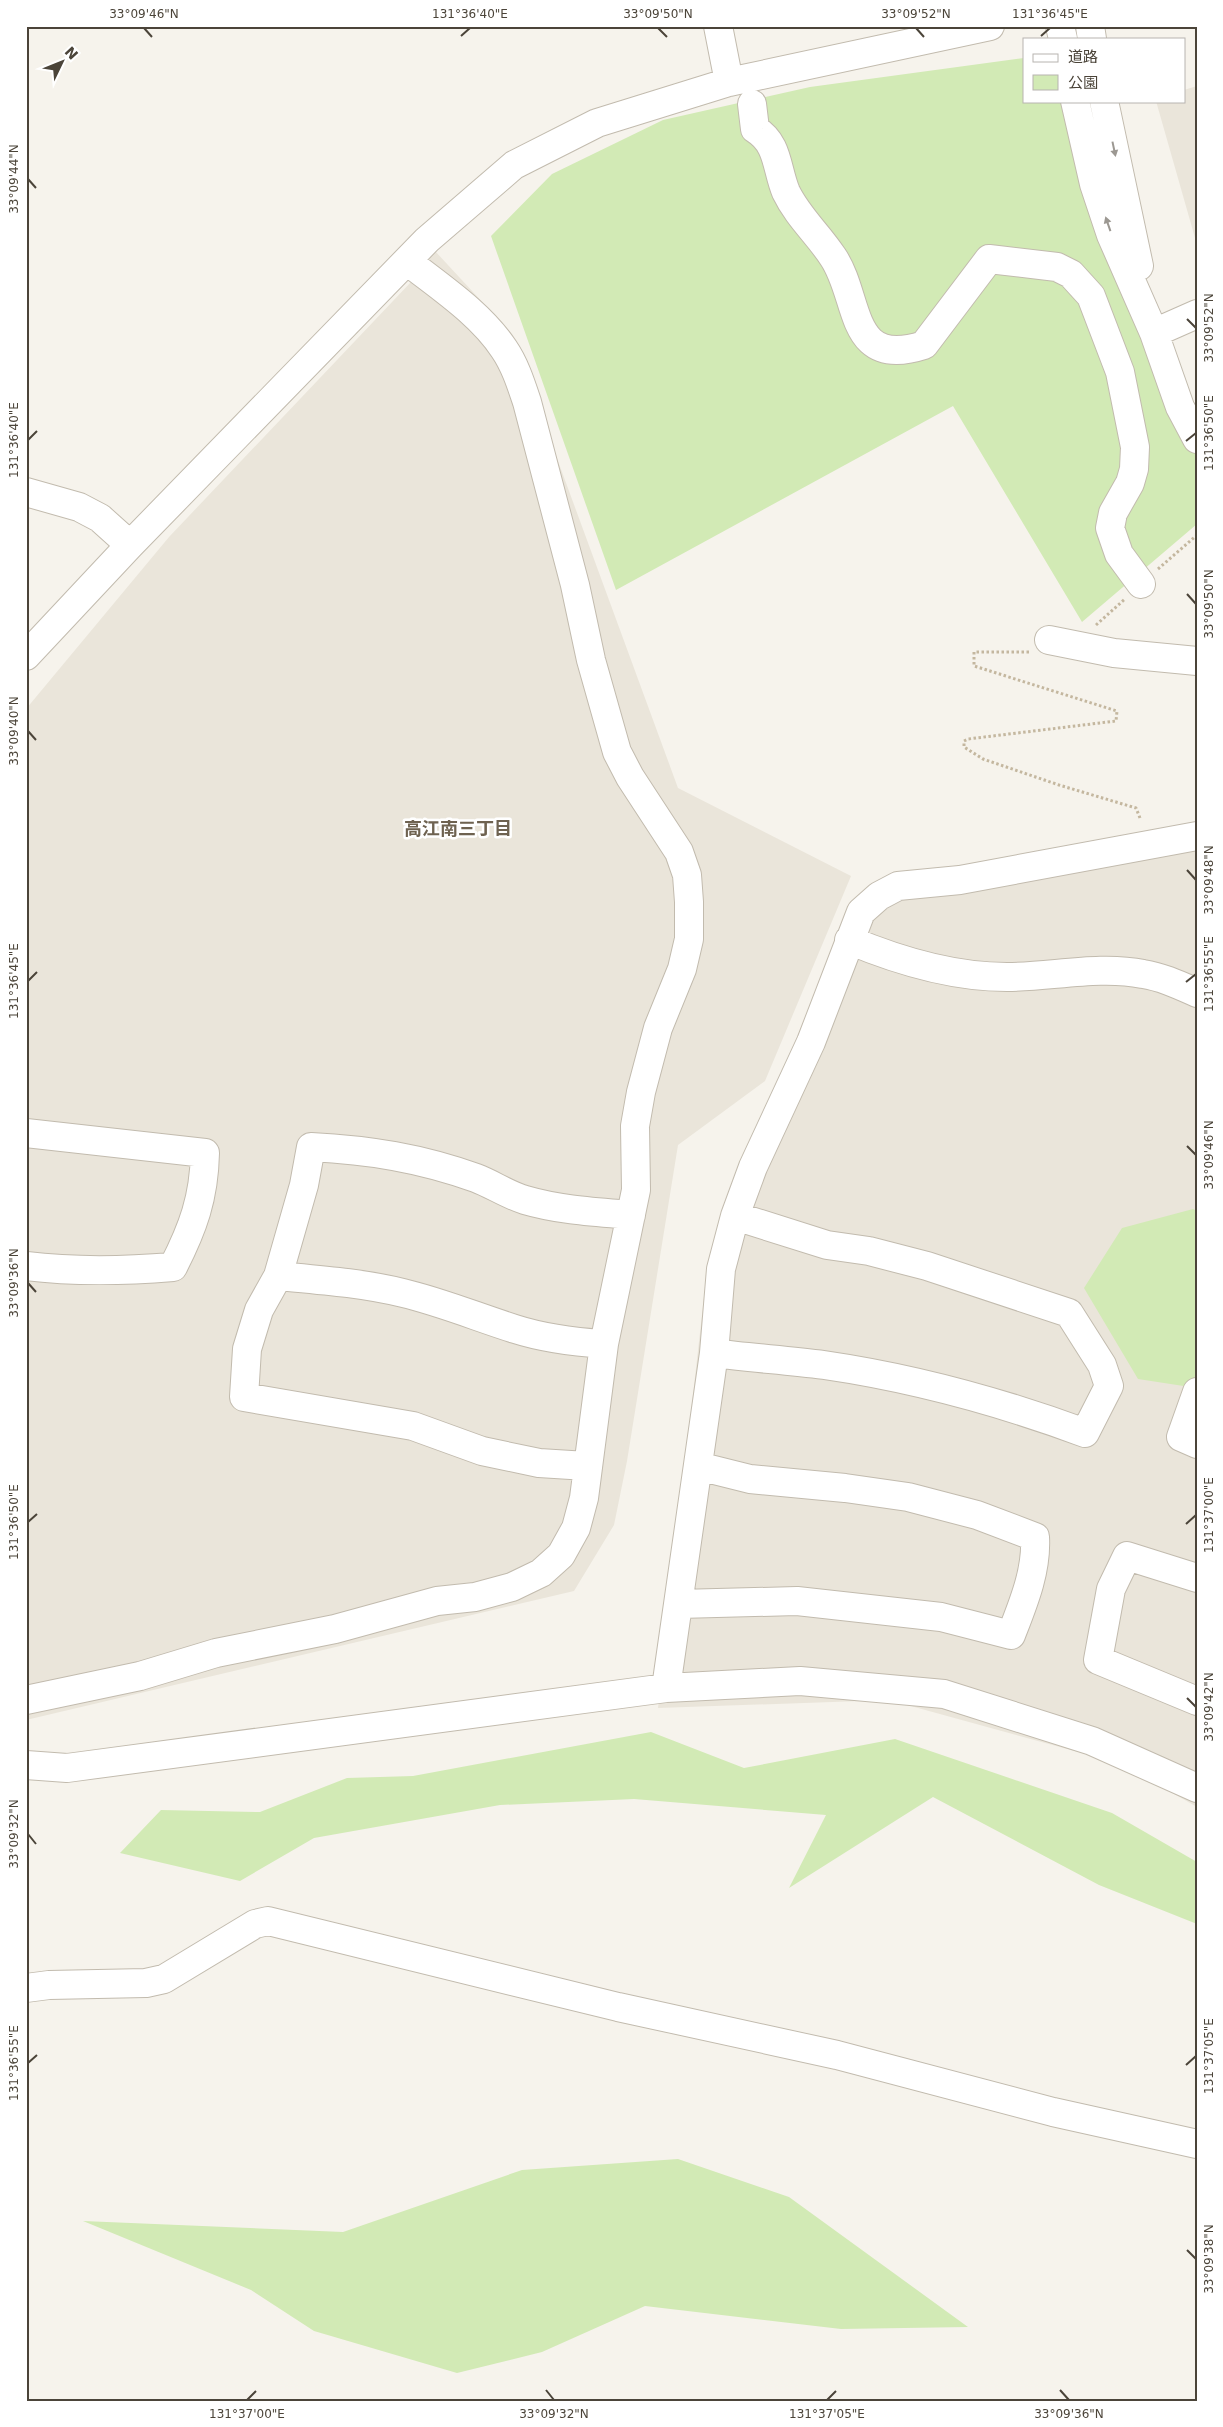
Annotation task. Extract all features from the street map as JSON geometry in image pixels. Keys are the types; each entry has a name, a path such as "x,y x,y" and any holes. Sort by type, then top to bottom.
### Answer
{"street":[{"path":"718,26 729,82"},
{"path":"26,656 130,545 427,240 514,165 597,123 729,82 990,26"},
{"path":"1075,102 1097,193 1111,235 1154,333 1180,407 1197,439"},
{"path":"1104,102 1132,240 1154,333"},
{"path":"752,104 755,129 764,134 777,154 786,190 793,205 834,258 859,326 882,349 890,350 924,345 989,259 1058,267 1071,274 1082,284 1091,296 1120,372 1133,432 1134,468 1130,483 1113,514 1110,528 1119,554 1141,584"},
{"path":"26,1700 140,1676 216,1654 335,1629 437,1601 475,1596 512,1587 541,1573 562,1555 576,1528 584,1498 604,1344 636,1190 635,1126 641,1092 658,1028 682,969 689,939 686,875 679,852 630,777 617,752 591,660 576,585 527,402 517,373 504,349 489,330 467,309 407,261"},
{"path":"1154,333 1197,314"},
{"path":"26,492 79,507 100,518 130,545"},
{"path":"1049,640 1114,653 1197,661"},
{"path":"666,1688 714,1353 720,1269 735,1216 753,1167 811,1042 861,912 878,896 898,886 960,880 1197,836"},
{"path":"849,940 901,960 973,974 1007,977 1064,973 1142,973 1173,982 1197,992"},
{"path":"26,1133 205,1153 201,1198 191,1231 172,1267 126,1271 60,1270 26,1266"},
{"path":"587,1466 539,1463 482,1451 413,1426 244,1397 247,1349 259,1310 278,1276 300,1202 311,1147 365,1150 414,1160 477,1178 524,1200 569,1210 631,1215"},
{"path":"714,1353 823,1365 898,1378 1034,1414 1085,1433 1109,1386 1102,1365 1069,1313 927,1266 870,1251 827,1245 735,1216"},
{"path":"278,1276 343,1282 403,1293 459,1309 516,1330 568,1341 604,1344"},
{"path":"1197,1392 1181,1437 1197,1444"},
{"path":"679,1604 797,1600 941,1617 1011,1635 1024,1599 1036,1556 1035,1537 977,1515 908,1497 845,1488 750,1479 698,1466"},
{"path":"1197,1578 1127,1556 1111,1589 1098,1660 1197,1702"},
{"path":"26,1765 68,1768 666,1688 800,1680 944,1694 1092,1741 1197,1788"},
{"path":"26,1988 49,1985 146,1983 164,1979 254,1924 268,1921 618,2008 837,2056 1053,2112 1197,2144"}],"path":[{"path":"1049,640 1042,647 1026,653 974,652 974,666 1116,711 1116,720 968,738 964,741 964,747 983,759 1059,785 1136,808 1140,818"}],"shaded area":[{"path":"1197,86 1197,245 1156,102 1186,102 1186,89"},
{"path":"435,251 511,333 678,788 851,876 765,1081 678,1145 627,1461 614,1525 574,1591 26,1720 26,709 169,537 411,282"},
{"path":"1197,828 1197,1807 1122,1764 889,1700 658,1708 708,1261 737,1174 858,898 910,874"}],"green space":[{"path":"1023,58 1023,102 1062,102 1197,450 1197,524 1082,622 953,406 616,590 491,236 552,174 663,120 810,87"},
{"path":"1193,1209 1197,1211 1197,1372 1190,1387 1138,1379 1084,1288 1122,1228"},
{"path":"651,1732 744,1768 895,1739 1112,1813 1197,1862 1197,1924 1099,1885 933,1797 789,1888 826,1815 634,1799 500,1805 314,1838 240,1881 120,1853 161,1810 260,1812 347,1778 413,1776"},
{"path":"678,2159 789,2197 968,2327 841,2329 645,2306 542,2352 457,2373 314,2331 251,2290 83,2221 343,2232 522,2170"}],"district":[{"name":"高江南三丁目","path":"458,829"}]}
